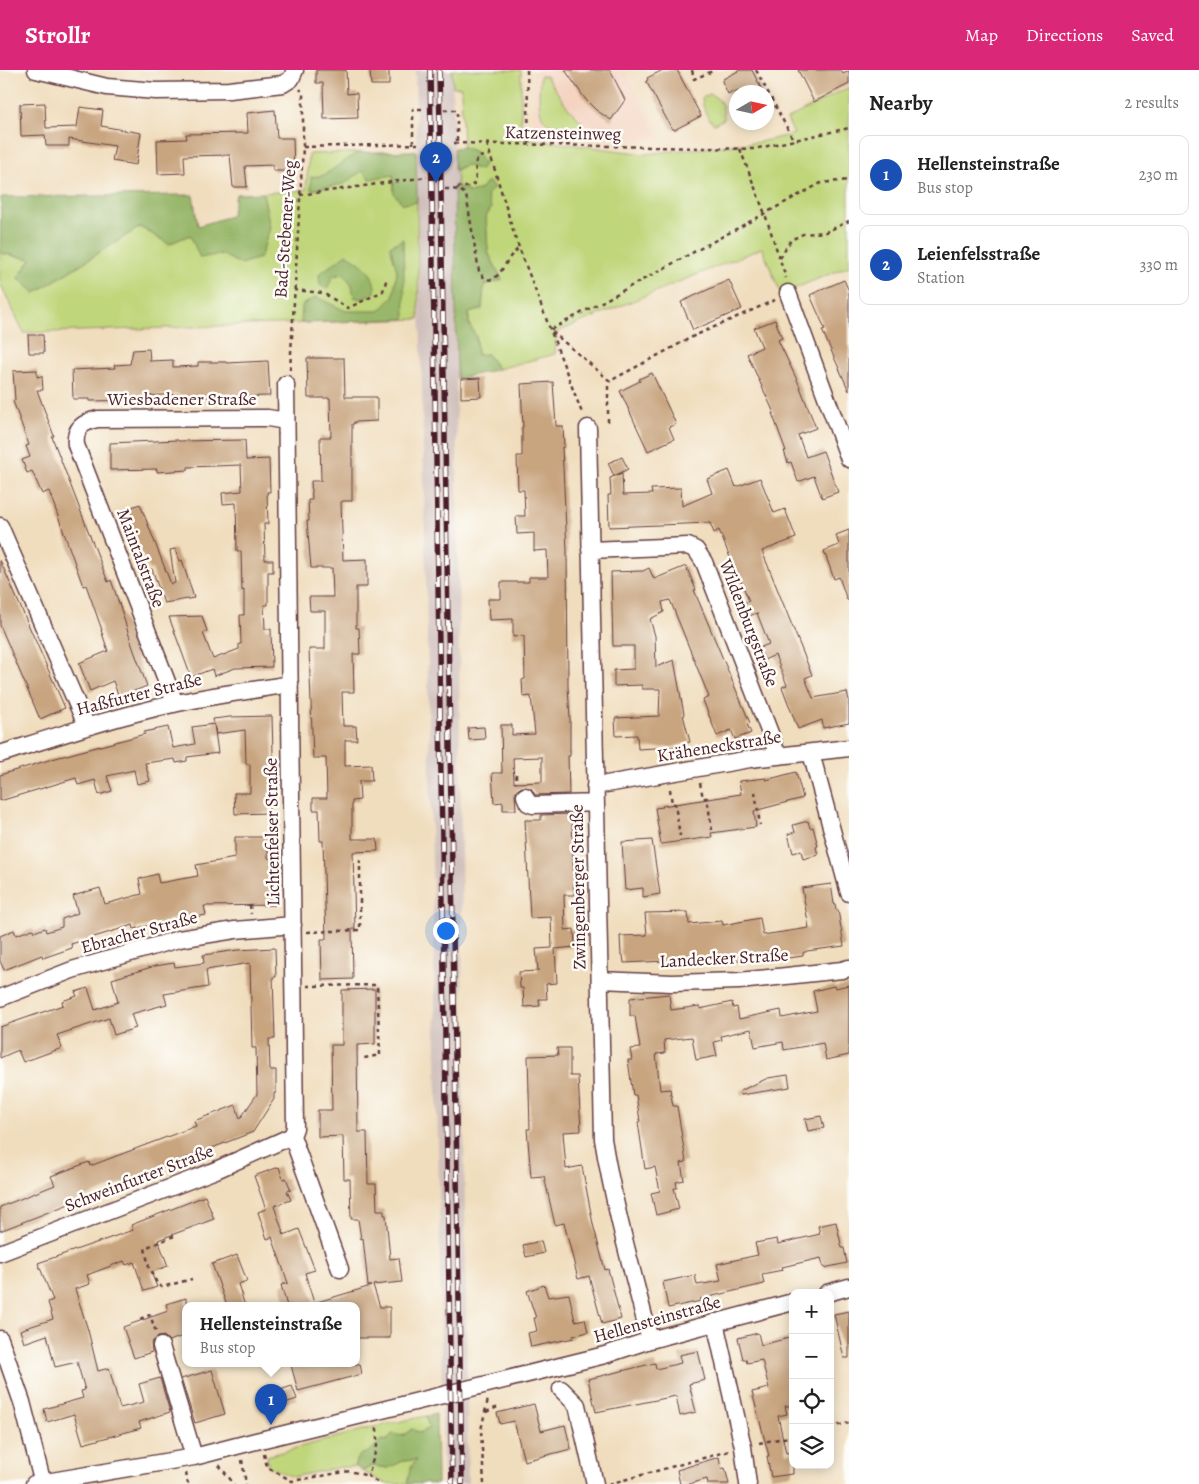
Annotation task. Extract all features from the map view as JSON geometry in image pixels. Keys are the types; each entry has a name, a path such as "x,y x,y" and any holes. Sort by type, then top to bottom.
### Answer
{"street":[{"path":"36,70 107,87 156,91 229,90 283,84 293,74"},
{"path":"788,293 849,459"},
{"name":"Lichtenfelser Straße","path":"286,384 295,1128 292,1136 340,1270"},
{"name":"Wiesbadener Straße","path":"79,428 88,421 98,419 268,418 286,421"},
{"name":"Maintalstraße","path":"79,428 75,436 76,445 174,704"},
{"name":"Zwingenberger Straße","path":"588,428 603,1138 616,1206 650,1340"},
{"path":"0,526 87,726"},
{"name":"Wildenburgstraße","path":"590,550 688,546 696,550 704,562 770,732 777,756"},
{"name":"Haßfurter Straße","path":"0,754 87,726 174,704 290,684"},
{"name":"Kräheneckstraße","path":"596,786 683,770 777,756 849,748"},
{"path":"811,753 849,892"},
{"path":"525,796 528,803 533,805 596,803"},
{"name":"Ebracher Straße","path":"0,998 72,970 179,939 235,930 293,928"},
{"name":"Landecker Straße","path":"600,980 672,983 739,981 849,968"},
{"name":"Schweinfurter Straße","path":"0,1253 216,1170 292,1136"},
{"path":"834,1291 849,1287"},
{"name":"Hellensteinstraße","path":"40,1484 216,1452 605,1355 650,1340 789,1303"},
{"path":"715,1322 743,1447 748,1484"},
{"path":"0,1339 22,1402 40,1484"},
{"path":"162,1346 194,1456"},
{"path":"561,1389 577,1405 595,1484"}],"path":[{"path":"527,70 529,144"},
{"path":"692,70 694,79 715,70"},
{"path":"756,70 794,141"},
{"name":"Bad-Stebener-Weg","path":"286,384 290,372 303,147 303,93 293,74"},
{"path":"414,144 413,109 426,109"},
{"path":"444,110 457,110 455,143 487,144"},
{"path":"298,120 303,125"},
{"name":"Katzensteinweg","path":"588,428 519,248 487,144 754,149 849,128"},
{"path":"303,147 418,144"},
{"path":"608,422 608,386 610,381 694,336 788,293 785,271 740,149"},
{"path":"457,190 460,187 468,187 475,183 475,163 479,157 490,155"},
{"path":"300,195 427,177"},
{"path":"610,381 550,330 821,183 849,180"},
{"path":"445,189 457,190 466,196 479,271 482,275 490,279 499,276 512,255 519,248"},
{"path":"780,258 791,240 803,234 826,232 849,221"},
{"path":"294,290 323,293 348,308 383,291 387,278"},
{"path":"699,775 703,798 707,798 712,830"},
{"path":"669,781 672,804 675,804 680,836"},
{"path":"755,792 760,825"},
{"path":"293,928 360,930 360,860"},
{"path":"250,905 251,917"},
{"path":"303,986 377,985 380,1055 364,1058"},
{"path":"174,1236 145,1248 150,1268 158,1285 162,1287 192,1278"},
{"path":"140,1319 150,1316 162,1346"},
{"path":"484,1484 480,1430 488,1395"},
{"path":"485,1413 498,1407"},
{"path":"368,1476 377,1446 377,1425 373,1412"},
{"path":"834,1426 849,1423"},
{"path":"608,1484 743,1447 789,1437"},
{"path":"216,1452 218,1463 234,1484"},
{"path":"264,1454 267,1468 292,1481 350,1471 368,1476 380,1484"},
{"path":"242,1456 246,1484"}],"shaded area":[{"path":"415,70 452,70 454,170 456,170 457,185 454,186 468,1484 443,1484 439,1192"},
{"path":"533,70 625,70 661,140 534,137"}],"green space":[{"path":"452,70 521,70 521,138 645,154 760,142 794,134 787,119 849,87 849,266 781,294 762,248 557,332 555,354 498,369 487,354 477,355 476,337 469,324 469,313 482,309 484,284 502,280 488,252 486,217 491,208 487,195 481,189 471,193 457,185 456,170 466,165 476,152 463,147 461,87 453,87"},
{"path":"540,76 546,76 569,109 581,121 581,131 578,135 569,135 545,120 539,102"},
{"path":"710,94 720,101 724,110 724,119 714,124 707,115 702,102 702,98"},
{"path":"463,147 476,152 484,164 480,170 466,165 454,170 454,148"},
{"path":"416,151 419,319 24,333 0,283 0,253 31,259 35,293 140,227 169,244 190,234 222,254 260,258 270,228 263,193 306,190 309,154"},
{"path":"416,151 417,202 403,204 394,194 393,175 370,179 362,171 344,184 311,190 311,177 324,175 357,153"},
{"path":"488,181 494,188 487,195 491,208 486,217 488,252 502,280 484,285 482,309 469,313 469,324 476,336 477,355 487,354 498,369 457,379 454,185 471,193 481,189"},
{"path":"263,193 270,228 260,258 240,264 221,254 200,258 190,235 169,244 140,227 35,293 18,278 31,259 0,253 1,197 193,195 198,226 231,216 236,194"},
{"path":"403,239 405,319 301,323 302,305 316,297 346,311 379,311 393,297 397,271 390,246"},
{"path":"347,254 367,269 373,279 375,292 361,299 354,297 352,285 344,274 333,276 327,289 320,285 319,274"},
{"path":"436,1414 437,1484 428,1484 426,1482 407,1484 411,1467 416,1460 403,1461 388,1468 373,1466 362,1471 356,1467 356,1460 361,1454 370,1451 381,1440 387,1441 392,1434 403,1436 412,1429 420,1433 429,1428 426,1416"},
{"path":"426,1416 429,1428 420,1433 412,1429 398,1438 381,1440 372,1450 356,1460 356,1467 341,1467 293,1477 268,1466 267,1456 374,1427"},
{"path":"417,1460 407,1484 386,1484 362,1471 373,1466 388,1468 403,1461"}],"building":[{"path":"316,70 346,70 347,94 357,93 358,118 324,119 323,83 316,83"},
{"path":"370,70 389,70 389,85 371,85"},
{"path":"565,70 610,70 625,100 611,120 596,110 586,100"},
{"path":"663,70 677,70 701,116 674,130 646,81 648,80 647,78"},
{"path":"740,70 752,70 760,85 729,85 728,94 722,81"},
{"path":"798,70 841,70 843,74 849,71 849,84 814,102"},
{"path":"45,103 46,128 77,127 80,107 103,110 101,126 141,133 136,165 112,161 115,146 69,139 69,146 46,146 45,135 21,136 20,104"},
{"path":"275,110 277,138 293,138 294,171 273,171 273,165 245,166 247,187 233,187 230,155 184,156 185,173 158,174 157,140 187,139 186,134 248,133 247,113"},
{"path":"729,280 742,309 693,330 681,302"},
{"path":"844,280 849,291 849,391 822,330 825,329 810,295"},
{"path":"775,320 782,338 778,340 798,382 816,428 798,435 806,457 823,451 838,492 822,498 814,476 798,482 791,462 788,463 784,451 786,451 772,413 774,413 747,354 762,347 754,328"},
{"path":"28,335 43,335 44,353 29,353"},
{"path":"149,349 150,361 173,360 173,367 198,366 198,362 268,361 270,396 179,398 179,394 144,396 144,400 89,401 89,399 73,399 72,370 115,368 114,365 130,364 133,350"},
{"path":"307,358 344,358 345,397 377,397 377,421 354,422 352,424 352,501 341,502 343,560 367,559 367,587 356,587 356,628 359,628 360,654 353,654 354,692 342,692 343,726 356,726 357,740 345,740 345,766 371,765 372,781 359,781 360,800 352,801 352,839 377,839 378,851 353,852 355,929 352,929 353,979 322,980 321,939 326,939 323,841 320,841 319,810 313,810 313,798 327,798 326,758 313,758 309,649 325,649 325,611 310,611 309,597 333,597 332,568 311,568 307,521 309,521 308,500 312,500 311,481 321,481 320,437 331,437 330,398 308,398"},
{"path":"37,370 37,377 42,376 43,390 37,390 54,436 52,437 108,582 111,580 147,686 119,697 113,681 90,691 79,663 108,651 102,630 86,585 83,586 49,491 42,494 32,471 27,473 22,460 30,457 26,446 29,445 13,401 15,400 13,371"},
{"path":"652,373 676,424 669,427 674,439 648,451 620,391"},
{"path":"480,378 481,397 461,398 461,379"},
{"path":"553,382 556,426 563,426 564,447 562,447 567,550 570,719 570,756 568,756 569,794 535,795 531,788 522,787 515,794 516,810 503,810 503,802 494,803 492,773 502,773 501,725 512,725 512,735 535,734 531,696 523,697 522,680 525,679 524,636 513,637 513,619 489,620 488,599 501,599 501,582 529,582 529,577 548,577 547,550 534,551 534,533 517,534 516,516 525,516 524,490 518,490 517,456 522,456 523,427 521,384","holes":["542,757 542,782 514,783 513,758"]},
{"path":"245,440 246,460 269,459 270,492 267,492 268,524 264,524 265,560 273,560 273,572 268,572 268,605 264,605 265,629 271,629 272,667 235,668 214,676 212,669 191,677 169,617 202,616 207,631 203,633 213,659 239,649 239,644 241,644 240,615 244,615 244,590 242,591 241,551 237,551 236,503 223,504 222,493 242,491 241,465 188,467 188,470 157,472 157,469 110,470 110,443"},
{"path":"622,457 628,469 614,476 608,463"},
{"path":"729,470 736,487 760,478 774,513 785,509 796,538 762,551 812,675 805,678 813,698 847,692 849,723 823,728 822,720 798,729 782,687 787,685 775,655 764,660 759,648 769,644 757,613 747,617 741,604 749,601 737,572 730,575 725,563 731,560 719,530 714,533 710,523 609,527 608,495 611,495 610,478 622,473 623,495 652,494 651,489 681,488 682,506 712,493 707,479"},
{"path":"140,504 171,584 175,583 170,550 175,549 180,561 182,560 194,598 164,603 152,569 149,570 124,510"},
{"path":"849,530 849,600 847,600 839,577 834,579 824,551 839,545 836,535"},
{"path":"0,560 65,708 40,719 0,625"},
{"path":"686,566 696,590 694,590 750,723 747,724 751,733 735,739 731,730 717,736 703,700 709,697 670,600 662,602 664,612 650,619 655,636 656,667 674,660 683,715 690,742 673,747 638,749 637,735 616,736 615,718 659,716 660,689 642,689 642,685 614,686 614,670 634,669 634,646 613,646 611,572 643,571 649,568 654,579"},
{"path":"272,716 274,792 269,792 269,813 235,814 234,793 250,793 250,764 246,764 245,730 216,734 213,719"},
{"path":"214,724 218,753 187,757 187,761 176,763 175,759 145,763 150,781 137,784 134,770 107,776 112,791 99,795 95,780 78,785 76,778 0,801 0,775 145,734 144,732 168,727 173,748 195,744 192,727"},
{"path":"484,727 485,739 469,740 468,728"},
{"path":"796,772 803,798 754,811 756,827 711,833 712,837 661,844 655,808 741,794 739,781 766,778 766,780"},
{"path":"572,814 574,895 564,895 565,930 574,929 575,947 555,949 557,983 546,984 547,999 539,999 540,1006 524,1007 523,988 520,988 519,972 538,971 536,949 552,948 551,917 530,918 525,820 541,820 541,815"},
{"path":"808,821 810,828 813,827 818,846 816,847 818,855 803,859 801,851 793,853 788,834 795,832 793,825"},
{"path":"235,837 268,837 268,858 273,858 275,905 204,906 206,915 180,920 180,918 134,929 133,925 71,944 72,948 43,958 42,955 4,970 0,961 0,936 14,930 16,935 33,929 34,932 45,928 46,932 62,927 62,919 78,913 73,896 100,888 105,904 142,894 139,879 157,874 159,883 198,876 196,865 235,858"},
{"path":"652,840 660,894 643,897 643,888 625,890 622,842"},
{"path":"831,884 834,904 836,910 838,910 844,946 807,951 803,953 803,956 781,959 777,949 745,956 745,959 692,964 692,962 666,964 666,961 624,963 623,955 621,955 620,936 647,935 645,913 688,912 689,924 722,921 723,925 760,918 763,935 809,928 802,888"},
{"path":"275,948 276,977 273,977 275,1039 269,1039 270,1070 276,1070 276,1093 274,1093 274,1099 253,1132 0,1231 0,1207 55,1185 51,1176 89,1162 90,1166 196,1126 194,1121 236,1105 240,1119 257,1094 256,1048 252,1048 250,963 206,970 208,987 164,994 167,1004 131,1014 136,1028 114,1035 109,1018 57,1035 62,1048 23,1062 18,1050 0,1058 0,1027 63,1005 62,1001 77,996 75,992 88,988 95,1010 118,1002 112,979 155,966 174,963 175,967 204,963 203,955 238,950"},
{"path":"849,985 849,1055 826,1060 823,1043 784,1050 783,1042 755,1047 751,1029 721,1036 722,1040 714,1042 717,1056 696,1060 692,1037 664,1040 665,1053 656,1054 660,1090 670,1089 673,1106 677,1106 686,1162 681,1163 684,1180 676,1182 677,1188 674,1188 679,1209 656,1215 651,1193 660,1191 655,1167 645,1169 636,1095 633,1095 628,1060 632,1060 630,1049 640,1048 635,1016 630,1016 630,998 669,994 671,1010 700,1006 700,1009 732,1002 733,1008 737,1007 739,1019 781,1010 782,1018 817,1011 813,991"},
{"path":"375,989 375,1044 357,1045 358,1132 367,1132 368,1184 376,1184 377,1210 384,1210 384,1215 386,1215 390,1259 399,1258 402,1282 373,1285 380,1307 390,1307 390,1338 360,1338 360,1302 317,1302 371,1286 368,1286 363,1238 361,1239 358,1219 351,1219 350,1179 344,1179 343,1136 318,1137 318,1110 332,1110 331,1045 342,1045 342,990"},
{"path":"557,1048 570,1048 570,1076 578,1076 581,1131 563,1132 566,1169 582,1166 593,1224 605,1270 608,1269 621,1319 602,1324 589,1276 578,1279 564,1223 555,1225 544,1176 531,1177 527,1129 530,1129 528,1056 558,1055"},
{"path":"788,1075 790,1087 741,1095 740,1091 768,1078"},
{"path":"821,1116 824,1128 808,1131 805,1119"},
{"path":"279,1167 283,1179 286,1178 291,1190 287,1191 291,1200 274,1206 284,1235 299,1229 315,1270 305,1273 314,1302 286,1302 281,1285 288,1283 272,1237 267,1239 258,1212 266,1209 254,1176"},
{"path":"205,1196 214,1219 158,1240 168,1266 151,1272 157,1287 144,1291 134,1262 126,1265 124,1261 87,1275 90,1284 75,1289 98,1371 109,1368 120,1408 144,1402 139,1384 160,1378 170,1412 139,1422 141,1428 83,1444 74,1414 47,1422 44,1409 83,1398 81,1391 85,1390 77,1362 55,1367 47,1335 24,1343 20,1330 53,1319 48,1302 53,1300 38,1263 133,1230 131,1225"},
{"path":"836,1222 847,1263 824,1268 821,1258 782,1267 783,1270 762,1274 764,1284 668,1308 663,1282 695,1275 697,1285 721,1281 717,1264 758,1255 755,1243 777,1239 778,1244 820,1234 818,1226"},
{"path":"541,1241 544,1253 526,1257 523,1245"},
{"path":"237,1255 247,1281 238,1284 244,1302 226,1302 212,1264"},
{"path":"544,1285 548,1297 569,1294 575,1321 585,1319 588,1332 573,1336 574,1338 531,1347 528,1333 537,1331 534,1318 536,1318 527,1291"},
{"path":"186,1298 186,1302 182,1302 182,1336 169,1341 164,1336 158,1337 151,1343 152,1352 134,1358 123,1327 168,1311 166,1304"},
{"path":"849,1311 849,1358 844,1358 834,1314"},
{"path":"758,1333 761,1345 789,1338 789,1406 785,1406 787,1414 778,1416 786,1453 789,1453 789,1469 793,1469 793,1474 771,1477 767,1456 769,1456 752,1392 769,1388 762,1360 747,1363 746,1359 743,1359 738,1338"},
{"path":"698,1351 705,1380 689,1384 696,1412 680,1416 676,1396 596,1412 588,1379 655,1363 656,1369 681,1363 679,1355"},
{"path":"360,1364 362,1374 298,1391 292,1367 360,1367"},
{"path":"212,1370 225,1414 195,1423 181,1379"},
{"path":"292,1386 297,1399 285,1403 280,1390"},
{"path":"534,1404 541,1431 565,1425 571,1449 524,1461 514,1421 500,1424 497,1413"},
{"path":"719,1457 721,1469 725,1468 729,1484 708,1484 707,1479 689,1484 680,1484 677,1470"}],"railway":[{"path":"430,70 452,1484"},
{"path":"439,70 462,1484"}],"place":[{"name":"Leienfelsstraße","path":"436,183"},
{"name":"Hellensteinstraße","path":"271,1425"}]}
